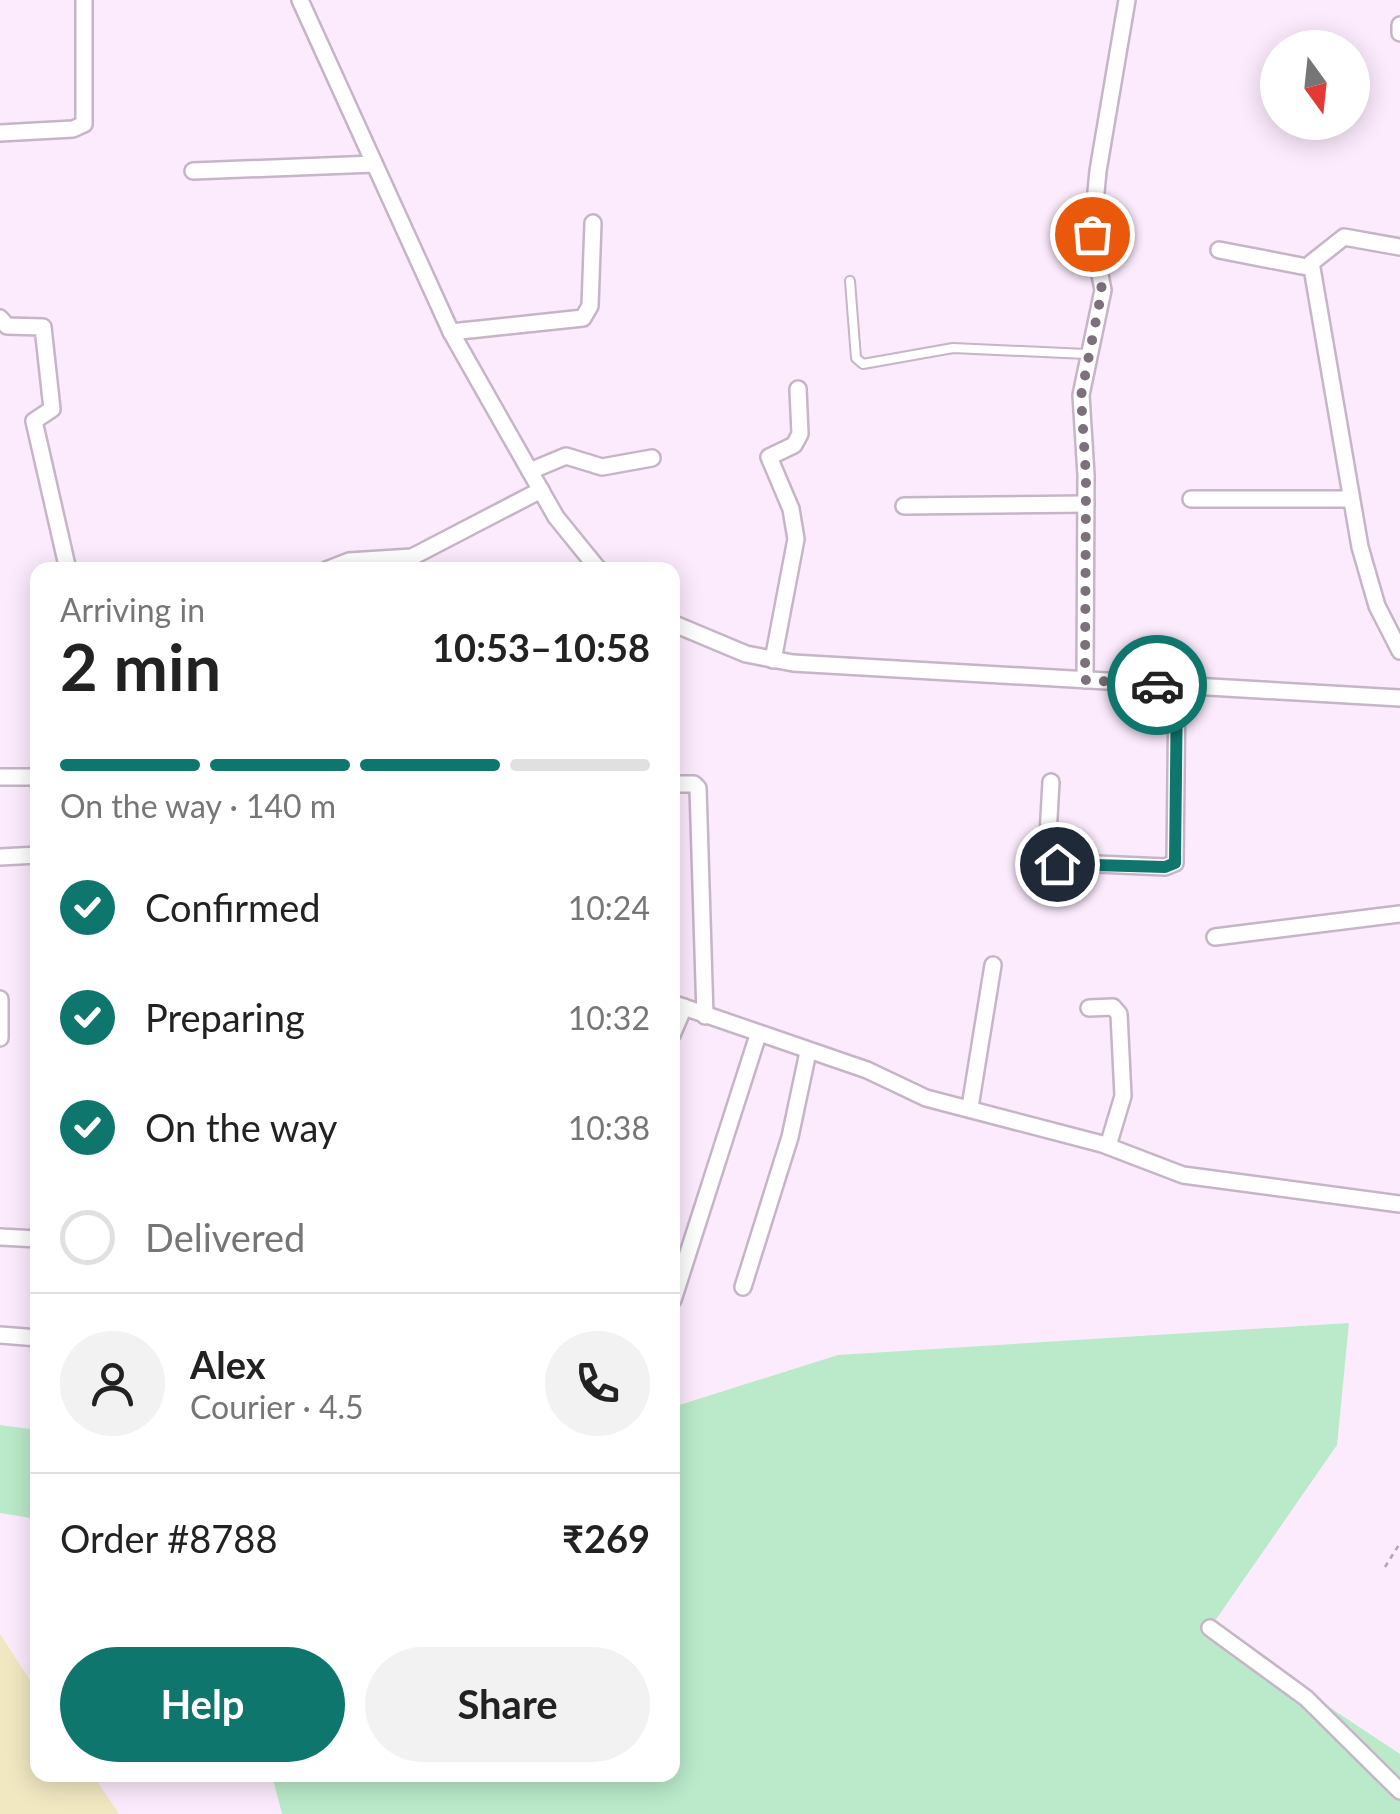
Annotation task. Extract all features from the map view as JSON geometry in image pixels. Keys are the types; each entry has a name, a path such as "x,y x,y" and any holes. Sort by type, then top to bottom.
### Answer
{"street":[{"path":"0,133 73,129 84,124 84,0"},
{"path":"300,0 451,332 541,490 592,562"},
{"path":"1085,680 1086,504 1081,396 1086,354 1102,290 1092,234 1098,171 1127,0"},
{"path":"1400,25 1400,33"},
{"path":"194,171 374,164"},
{"path":"451,332 583,318 590,306 593,224"},
{"path":"1219,250 1310,264 1344,236 1400,247"},
{"path":"1310,264 1350,499 1372,591 1400,651"},
{"path":"0,318 7,326 43,327 52,409 34,421 66,562"},
{"path":"773,660 796,539 791,509 769,457 798,440 802,414 798,389"},
{"path":"530,471 566,456 602,467 652,458"},
{"path":"346,562 412,558 541,490"},
{"path":"1190,499 1350,499"},
{"path":"904,506 1086,504"},
{"path":"680,626 746,654 773,660 1400,698"},
{"path":"1051,782 1047,853 1053,862 1165,867 1175,863 1177,686"},
{"path":"0,777 30,777"},
{"path":"680,784 694,784 698,788 706,1016"},
{"path":"0,856 30,855"},
{"path":"1215,938 1400,914"},
{"path":"970,1107 993,965"},
{"path":"0,999 0,1038"},
{"path":"680,1006 867,1070 926,1098 1108,1146 1203,1180 1400,1204"},
{"path":"1090,1008 1113,1007 1120,1014 1123,1096 1108,1146"},
{"path":"680,1275 758,1035"},
{"path":"744,1287 790,1137 808,1052"},
{"path":"0,1237 30,1239"},
{"path":"0,1335 30,1337"},
{"path":"1210,1628 1306,1698 1400,1791"}],"lane":[{"path":"850,282 856,358 863,364 954,348 1086,354"}],"path":[{"path":"1385,1566 1400,1542"}],"green space":[{"path":"1349,1323 1337,1445 1210,1628 1400,1754 1400,1814 282,1814 274,1782 680,1782 680,1405 838,1355"},
{"path":"0,1425 30,1429 30,1518 0,1513"}],"sand":[{"path":"0,1634 30,1680 30,1782 98,1782 119,1814 0,1814"}],"way so far":[{"path":"1092,234 1102,290 1084,364 1081,396 1086,476 1085,680 1157,685"}],"route":[{"path":"1057,864 1165,867 1175,863 1177,686 1157,685"}]}
